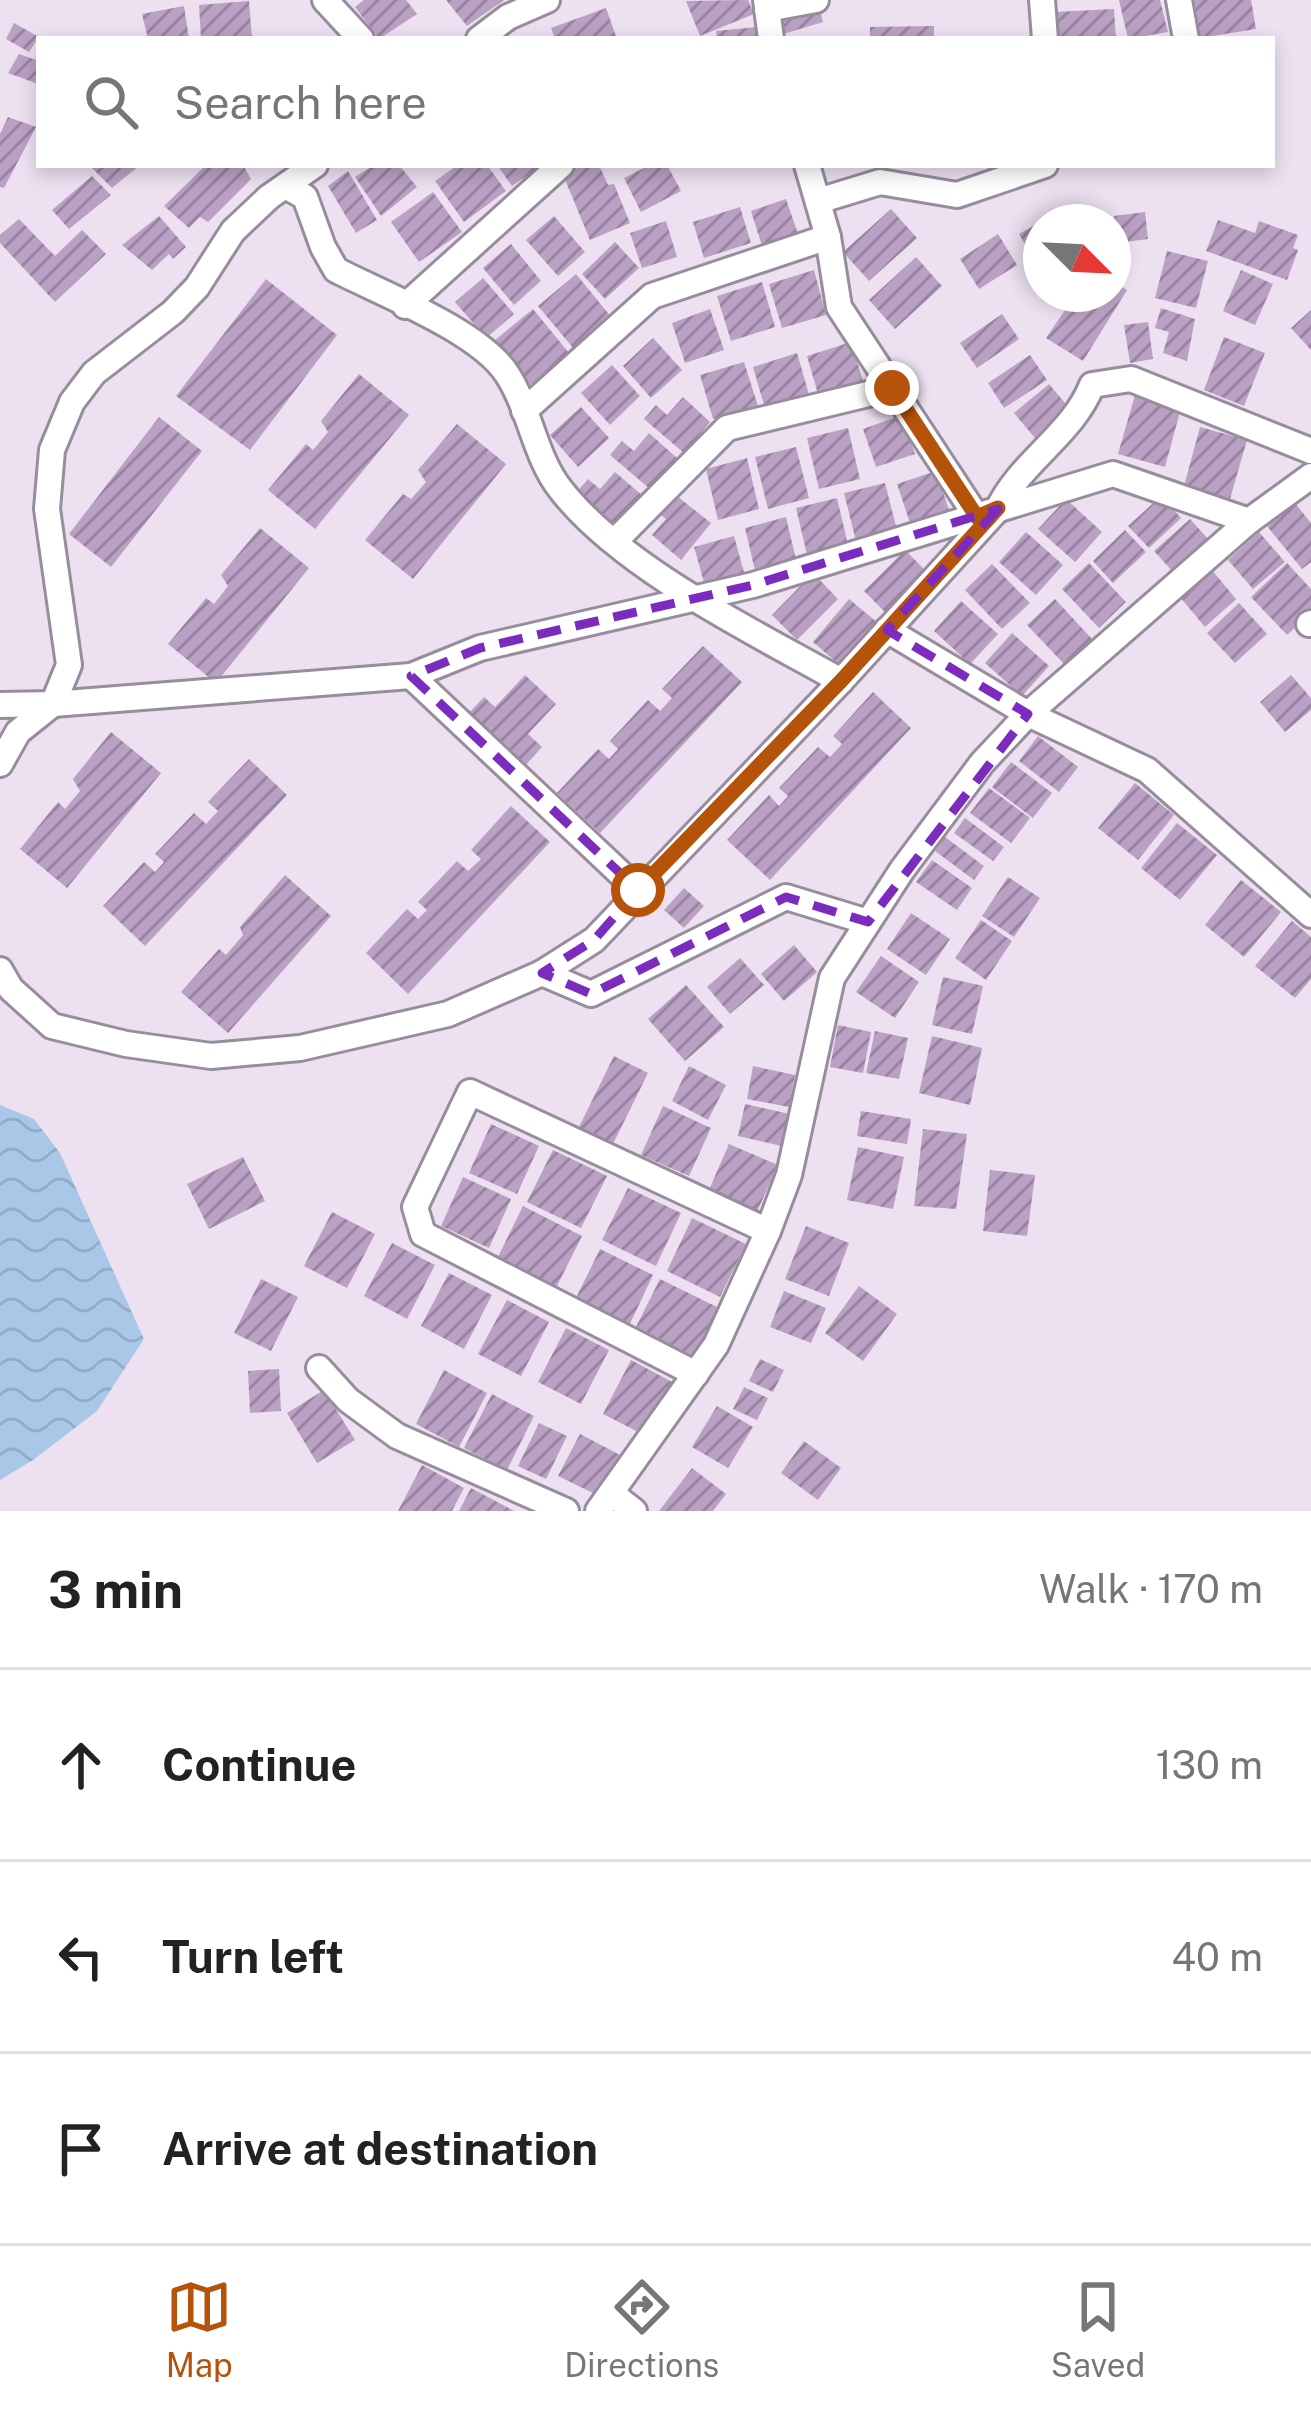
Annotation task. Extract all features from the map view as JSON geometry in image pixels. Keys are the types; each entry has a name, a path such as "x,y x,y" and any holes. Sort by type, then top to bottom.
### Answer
{"street":[{"path":"325,0 359,36"},
{"path":"771,36 767,4 817,0"},
{"path":"1042,0 1045,36"},
{"path":"1179,0 1185,36"},
{"path":"483,36 539,2"},
{"path":"0,764 18,732 53,704 69,665 46,509 52,450 72,402 94,374 173,312 233,231 268,197 311,168"},
{"path":"405,306 558,168"},
{"path":"808,168 828,237 839,307 892,388 988,513"},
{"path":"818,201 880,182 958,195 1037,168"},
{"path":"287,187 305,197 336,270 479,344 507,373 560,489 615,541 696,600 841,681"},
{"path":"524,411 652,296 828,237"},
{"path":"0,970 11,989 52,1026 125,1044 211,1056 300,1048 448,1014 542,973 594,940 887,630 1008,487 1083,408 1092,385 1131,379 1311,452"},
{"path":"615,541 727,428 892,388"},
{"path":"0,705 411,676 480,648 696,600 1113,474 1249,520"},
{"path":"634,1511 604,1502 716,1345 768,1231 789,1175 832,978 868,922 982,763 1028,714 1249,520 1311,476"},
{"path":"887,630 1028,714 1147,770 1311,915"},
{"path":"411,676 638,890"},
{"path":"542,973 591,994 786,897 868,922"},
{"path":"697,1374 423,1234 415,1207 470,1092 768,1231"},
{"path":"319,1368 348,1400 397,1436 566,1511"}],"highlighted area":[{"path":"998,509 887,630 1028,714 868,922 786,897 591,994 542,973 594,940 638,890 411,676 480,648 753,585"}],"water":[{"path":"0,1105 34,1119 60,1153 144,1339 97,1411 0,1480"}],"building":[{"path":"364,0 406,0 417,14 377,36 355,7"},
{"path":"446,0 504,0 467,26"},
{"path":"748,0 754,14 700,36 686,1"},
{"path":"1119,0 1160,0 1168,32 1127,36"},
{"path":"1194,0 1251,0 1256,29 1200,36"},
{"path":"249,1 252,36 201,36 199,5"},
{"path":"184,6 189,36 147,36 142,14"},
{"path":"819,6 823,22 780,35 775,20"},
{"path":"606,8 616,36 554,36 551,28"},
{"path":"1114,9 1116,36 1056,36 1055,12"},
{"path":"14,23 37,36 29,52 6,39"},
{"path":"934,26 934,36 870,36 870,27"},
{"path":"757,27 758,36 717,36 716,31"},
{"path":"19,54 36,60 36,83 8,73"},
{"path":"8,117 36,127 4,188 0,187 0,134"},
{"path":"92,168 136,168 112,188"},
{"path":"203,168 245,168 251,179 208,222 200,217 189,228 164,206"},
{"path":"369,168 401,168 417,187 381,216 355,177"},
{"path":"454,168 489,168 506,191 464,222 435,181"},
{"path":"499,168 538,168 512,186"},
{"path":"600,168 608,185 614,184 630,223 590,240 561,170"},
{"path":"644,168 669,168 681,191 641,212 624,178"},
{"path":"348,171 377,220 356,233 328,186"},
{"path":"92,176 111,195 69,229 52,210"},
{"path":"433,192 462,232 419,262 391,222"},
{"path":"786,199 798,234 762,246 751,211"},
{"path":"740,207 751,243 704,258 693,222"},
{"path":"891,209 917,238 869,281 843,252"},
{"path":"1145,212 1148,239 1131,241 1131,214"},
{"path":"159,216 186,247 173,259 169,254 152,270 122,245"},
{"path":"554,216 585,252 558,276 526,240"},
{"path":"19,219 55,256 82,230 106,254 55,302 0,243 0,235"},
{"path":"1218,220 1255,233 1259,221 1298,235 1287,280 1206,251"},
{"path":"666,221 677,257 642,268 630,233"},
{"path":"998,234 1017,265 979,289 960,259"},
{"path":"615,242 639,268 605,299 582,274"},
{"path":"511,244 541,281 514,305 483,268"},
{"path":"1167,251 1208,261 1196,308 1155,298"},
{"path":"916,257 942,286 895,329 869,300"},
{"path":"814,270 826,315 782,328 769,284"},
{"path":"1241,270 1273,284 1255,325 1223,311"},
{"path":"576,274 612,318 574,349 538,306"},
{"path":"483,278 514,314 486,338 455,302"},
{"path":"266,279 337,335 250,450 176,396"},
{"path":"762,282 775,327 731,341 717,296"},
{"path":"1161,308 1195,319 1187,361 1163,353 1169,332 1155,328"},
{"path":"533,309 569,353 531,385 494,341"},
{"path":"710,309 724,350 685,363 672,323"},
{"path":"1311,310 1311,350 1291,328"},
{"path":"1064,312 1113,312 1083,361 1046,338"},
{"path":"1002,314 1019,339 977,368 960,343"},
{"path":"1148,322 1153,359 1130,363 1124,325"},
{"path":"1224,337 1265,353 1244,406 1204,390"},
{"path":"653,338 682,370 651,398 623,366"},
{"path":"851,342 865,387 820,401 807,356"},
{"path":"797,353 810,398 766,412 753,367"},
{"path":"1030,355 1047,380 1004,408 988,383"},
{"path":"744,362 758,406 713,419 700,375"},
{"path":"612,365 640,396 610,425 581,393"},
{"path":"359,374 409,415 315,529 268,490 306,444 313,450 328,432 321,421"},
{"path":"1049,384 1070,409 1035,438 1014,413"},
{"path":"1135,395 1181,408 1165,467 1118,454"},
{"path":"683,397 710,422 684,453 644,419 656,405 667,415"},
{"path":"581,407 609,438 578,467 550,435"},
{"path":"902,415 915,454 876,467 863,429"},
{"path":"159,417 202,451 111,567 69,534"},
{"path":"457,424 506,464 413,579 365,540 403,494 411,499 426,482 418,470"},
{"path":"1200,427 1247,440 1230,499 1184,486"},
{"path":"848,428 860,479 819,489 807,438"},
{"path":"649,433 677,458 650,489 610,455 622,441 634,451"},
{"path":"796,447 809,498 768,509 755,457"},
{"path":"747,458 759,509 718,520 706,469"},
{"path":"936,471 949,510 910,523 897,484"},
{"path":"615,472 643,496 616,527 576,493 588,479 600,489"},
{"path":"885,483 898,534 857,545 844,493"},
{"path":"673,493 711,523 681,560 652,535 666,519 657,512"},
{"path":"1161,496 1181,518 1149,548 1128,526"},
{"path":"837,498 849,549 808,559 796,508"},
{"path":"1066,499 1102,532 1075,562 1038,529"},
{"path":"1295,503 1311,523 1311,562 1302,569 1267,526"},
{"path":"786,517 798,568 757,579 745,528"},
{"path":"1190,519 1210,541 1174,573 1154,551"},
{"path":"260,528 309,568 216,683 168,644 206,598 214,604 228,586 221,575"},
{"path":"1125,530 1146,552 1113,583 1093,561"},
{"path":"1026,532 1063,565 1036,595 999,562"},
{"path":"1259,532 1285,562 1253,589 1228,560"},
{"path":"734,536 745,576 705,586 694,547"},
{"path":"905,550 930,575 889,616 864,591"},
{"path":"1089,563 1126,602 1099,628 1062,589"},
{"path":"1287,563 1311,589 1311,613 1287,635 1251,597"},
{"path":"992,564 1030,603 1002,629 965,590"},
{"path":"1211,569 1236,599 1205,627 1180,597"},
{"path":"813,573 838,599 797,640 772,615"},
{"path":"849,599 878,623 842,667 813,642"},
{"path":"1055,599 1092,639 1064,664 1027,625"},
{"path":"961,601 998,634 970,664 934,631"},
{"path":"1239,603 1267,634 1235,663 1207,633"},
{"path":"1012,633 1049,666 1022,696 985,663"},
{"path":"703,646 742,682 600,833 557,793 598,749 609,759 618,749 610,741 648,700 660,711 672,698 662,689"},
{"path":"525,675 556,704 528,734 542,747 525,766 469,713 484,697 495,707"},
{"path":"1291,675 1311,698 1311,710 1285,732 1260,702"},
{"path":"873,692 911,728 770,880 727,840 769,795 779,806 788,796 779,788 818,747 830,757 842,744 833,736"},
{"path":"111,732 161,773 67,888 20,849 58,802 65,809 80,791 73,779"},
{"path":"1038,736 1078,767 1059,792 1019,761"},
{"path":"249,759 287,795 145,946 103,906 144,862 155,872 164,862 155,854 194,813 206,824 218,811 208,802"},
{"path":"1011,762 1052,793 1033,818 992,787"},
{"path":"1135,783 1174,815 1138,860 1098,828"},
{"path":"989,788 1030,818 1011,843 970,813"},
{"path":"511,806 550,842 408,994 366,953 407,909 418,919 427,910 418,902 457,861 468,871 481,859 471,850"},
{"path":"965,818 1004,847 993,861 954,833"},
{"path":"1177,823 1217,855 1180,900 1141,868"},
{"path":"945,837 984,866 974,880 935,851"},
{"path":"932,860 972,888 957,910 916,882"},
{"path":"285,875 331,916 228,1033 181,992 219,949 226,955 243,935 240,927"},
{"path":"1008,877 1040,898 1014,937 982,916"},
{"path":"1241,880 1281,912 1244,957 1205,925"},
{"path":"684,888 704,906 684,928 664,910"},
{"path":"911,913 950,939 926,975 887,949"},
{"path":"981,920 1012,941 986,980 955,958"},
{"path":"1292,921 1311,937 1311,979 1295,998 1255,966"},
{"path":"794,945 817,972 784,1001 761,974"},
{"path":"881,956 919,982 895,1018 856,992"},
{"path":"740,958 764,985 730,1014 707,987"},
{"path":"943,977 983,986 972,1034 932,1025"},
{"path":"686,985 724,1027 685,1061 648,1019"},
{"path":"838,1025 871,1032 863,1073 830,1067"},
{"path":"875,1031 908,1038 899,1079 866,1073"},
{"path":"932,1036 982,1048 970,1105 919,1093"},
{"path":"614,1056 648,1073 612,1146 578,1129"},
{"path":"689,1066 726,1085 708,1120 672,1101"},
{"path":"753,1066 795,1075 789,1107 747,1099"},
{"path":"745,1104 794,1115 786,1147 738,1136"},
{"path":"663,1106 711,1128 689,1176 641,1155"},
{"path":"861,1111 911,1119 907,1144 857,1136"},
{"path":"491,1124 539,1146 517,1194 469,1173"},
{"path":"923,1129 967,1134 956,1209 914,1206"},
{"path":"729,1144 778,1165 756,1214 708,1192"},
{"path":"858,1147 904,1157 893,1209 847,1200"},
{"path":"553,1150 607,1176 581,1228 527,1202"},
{"path":"243,1157 265,1201 209,1229 187,1184"},
{"path":"990,1170 1035,1175 1027,1236 983,1231"},
{"path":"463,1177 511,1199 489,1248 441,1226"},
{"path":"628,1188 681,1213 656,1266 602,1240"},
{"path":"523,1206 582,1236 556,1288 497,1259"},
{"path":"332,1212 375,1234 347,1288 304,1266"},
{"path":"692,1218 746,1244 720,1297 667,1271"},
{"path":"806,1226 849,1243 829,1296 785,1279"},
{"path":"392,1243 435,1265 407,1319 364,1296"},
{"path":"600,1249 653,1275 628,1328 574,1302"},
{"path":"449,1273 492,1295 464,1349 421,1326"},
{"path":"261,1279 298,1297 271,1351 234,1333"},
{"path":"660,1279 719,1308 693,1361 634,1331"},
{"path":"859,1286 897,1314 863,1361 825,1333"},
{"path":"784,1291 826,1308 811,1343 770,1327"},
{"path":"507,1300 549,1322 521,1376 478,1354"},
{"path":"566,1328 609,1350 581,1404 538,1382"},
{"path":"760,1359 784,1370 773,1392 749,1381"},
{"path":"631,1360 674,1383 646,1436 603,1414"},
{"path":"279,1369 281,1411 250,1413 248,1371"},
{"path":"444,1370 487,1393 459,1447 416,1424"},
{"path":"744,1387 768,1398 757,1420 733,1409"},
{"path":"324,1390 355,1440 317,1463 287,1413"},
{"path":"492,1394 534,1416 507,1470 464,1448"},
{"path":"717,1406 753,1427 728,1468 692,1447"},
{"path":"539,1423 567,1436 546,1479 518,1466"},
{"path":"580,1434 622,1456 601,1497 558,1476"},
{"path":"804,1441 841,1468 818,1500 781,1473"},
{"path":"422,1465 464,1488 452,1511 398,1511"},
{"path":"692,1468 726,1494 713,1511 659,1511"},
{"path":"471,1488 514,1511 459,1511"}],"route":[{"path":"638,890 841,681 998,508 977,517 892,388"}]}
